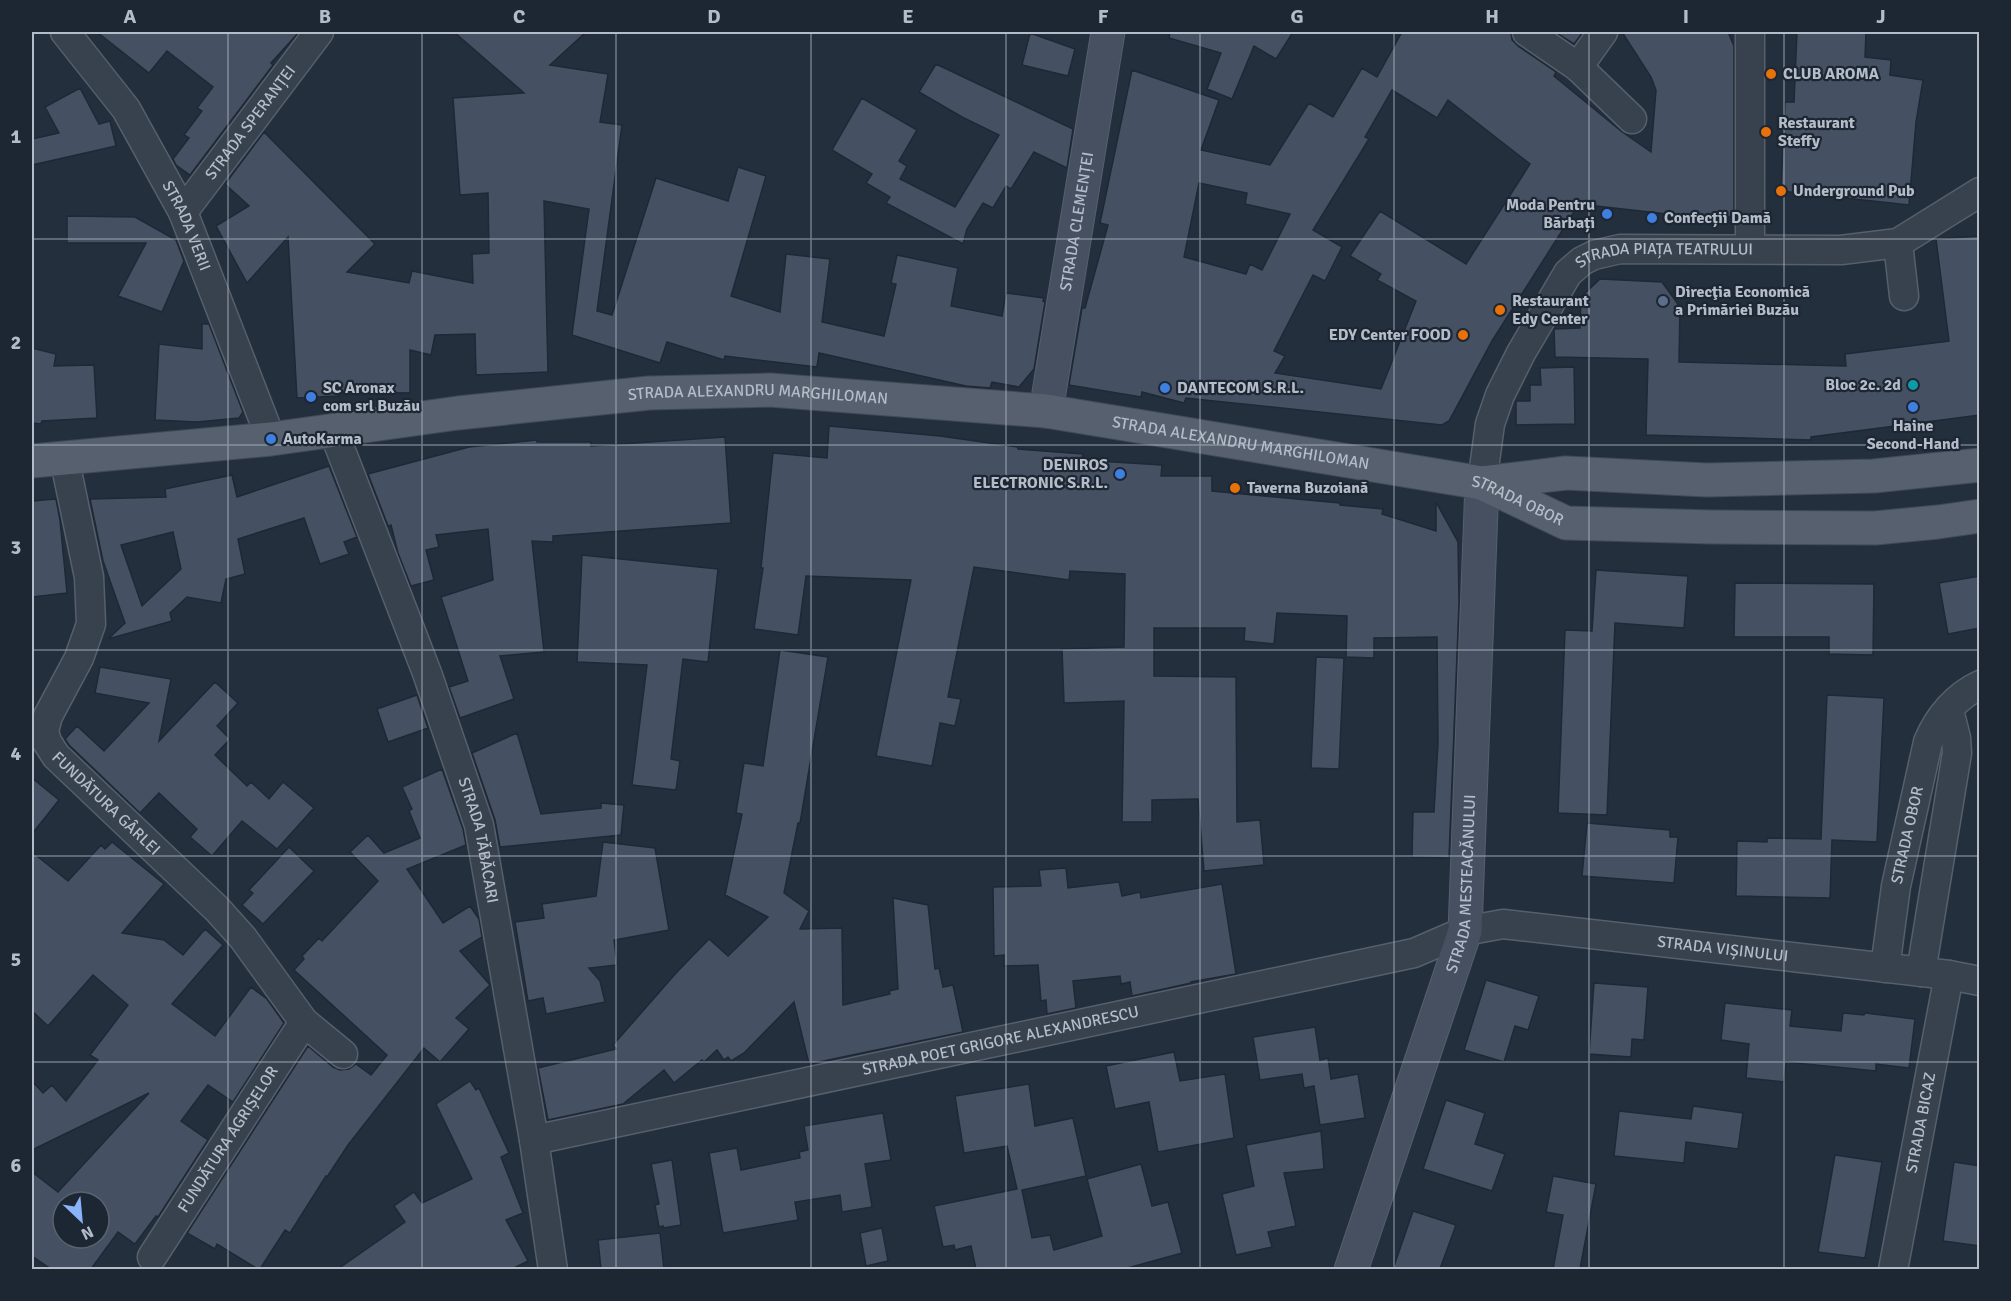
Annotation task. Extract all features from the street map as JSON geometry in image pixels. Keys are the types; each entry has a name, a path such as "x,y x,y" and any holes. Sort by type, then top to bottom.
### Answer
{"main road":[{"name":"STRADA CLEMENȚEI","path":"1046,411 1108,32"},
{"name":"STRADA ALEXANDRU MARGHILOMAN","path":"32,461 272,439 458,413 649,393 770,390 1046,411 1482,483"},
{"name":"STRADA OBOR","path":"1482,483 1566,473 1707,480 1874,476 1980,465"},
{"name":"STRADA OBOR","path":"1482,483 1566,523 1875,528 1980,516"},
{"name":"STRADA MESTEACĂNULUI","path":"1351,1269 1465,931 1482,483"}],"street":[{"name":"STRADA VERII","path":"66,32 126,109 183,213 272,439"},
{"name":"STRADA SPERANȚEI","path":"183,213 319,32"},
{"path":"1527,32 1578,67 1632,119"},
{"path":"1578,67 1603,32"},
{"path":"1750,32 1750,248"},
{"name":"STRADA PIAȚA TEATRULUI","path":"1482,483 1490,424 1500,395 1521,353 1568,273 1582,261 1594,255 1620,249 1841,250 1898,243 1980,192"},
{"path":"1898,243 1904,296"},
{"name":"STRADA TĂBĂCARI","path":"333,430 427,673 478,825 534,1140 553,1269"},
{"name":"FUNDĂTURA GÂRLEI","path":"64,457 89,577 91,624 79,658 48,716 44,731 46,742 56,756 217,909 243,938 304,1022 343,1054"},
{"name":"STRADA OBOR","path":"1885,968 1896,886 1928,742 1935,725 1960,696 1980,685"},
{"name":"STRADA OBOR","path":"1921,972 1957,753 1949,710"},
{"name":"STRADA VIȘINULUI","path":"1465,931 1503,924 1949,975 1980,981"},
{"name":"STRADA POET GRIGORE ALEXANDRESCU","path":"534,1140 1414,953 1465,931"},
{"name":"STRADA BICAZ","path":"1893,1269 1949,975"},
{"name":"FUNDĂTURA AGRIȘELOR","path":"152,1257 304,1022"}],"building":[{"path":"97,32 299,32 271,63 273,65 190,175 176,165 173,159 189,138 184,135 202,111 197,108 213,87 167,51 149,73"},
{"path":"454,32 586,32 550,65 608,74 600,122 622,125 597,311 612,315 656,178 728,201 738,167 766,176 731,296 780,312 786,254 830,259 822,322 884,336 896,284 891,283 897,255 958,268 951,306 1002,316 1006,293 1044,298 1034,369 1019,387 992,382 990,388 966,386 819,353 817,367 725,356 724,360 667,342 660,363 572,335 589,209 544,201 548,372 476,375 475,334 435,335 431,355 410,350 410,393 338,392 339,396 297,398 288,237 247,283 216,226 249,206 225,184 264,132 375,244 347,272 409,283 412,271 473,283 472,254 489,253 488,193 460,195 453,98 524,93"},
{"path":"1170,32 1293,32 1276,59 1254,46 1232,99 1207,89 1221,53 1169,38"},
{"path":"1402,32 1511,32 1512,40 1518,46 1556,72 1554,76 1621,131 1651,152 1656,90 1651,77 1622,32 1728,32 1734,46 1734,215 1720,220 1579,204 1492,341 1449,421 1442,425 1186,398 1184,403 1142,392 1141,397 1069,385 1082,308 1085,308 1108,225 1100,223 1132,70 1219,100 1201,150 1270,165 1309,103 1333,117 1362,68 1377,77","holes":["1392,90 1437,118 1448,100 1530,164 1466,264 1380,211 1350,256 1381,274 1377,280 1416,301 1381,389 1275,373 1285,356 1274,351 1313,275 1325,281 1342,247 1313,230 1369,139 1365,137","1199,183 1247,193 1245,204 1290,214 1262,270 1250,264 1246,274 1184,257"]},
{"path":"1555,32 1583,32 1574,44"},
{"path":"1797,32 1866,32 1865,57 1891,60 1890,75 1923,80 1916,122 1909,205 1781,191 1785,102 1794,102"},
{"path":"1030,33 1075,49 1068,76 1022,65"},
{"path":"936,64 1073,129 1067,168 1034,152 1011,189 1006,186 993,208 983,203 967,229 963,244 886,203 890,197 866,183 872,174 832,150 862,98 917,130 899,161 907,166 900,179 955,207 999,135 919,92"},
{"path":"80,88 99,124 110,121 116,146 32,165 32,139 59,133 45,107"},
{"path":"67,216 135,217 176,240 184,261 162,312 118,296 146,243 67,243"},
{"path":"1980,236 1980,415 1811,437 1811,440 1646,435 1648,359 1555,357 1554,329 1580,328 1581,297 1600,279 1662,282 1680,307 1679,362 1846,366 1845,354 1949,341 1936,239"},
{"path":"202,324 209,324 243,412 239,418 197,422 155,420 159,344 202,349"},
{"path":"32,348 56,354 54,366 94,365 97,418 32,423"},
{"path":"1574,367 1575,424 1516,425 1516,401 1530,401 1530,385 1541,385 1540,368"},
{"path":"829,426 940,436 1018,447 1018,449 1083,454 1082,460 1162,465 1161,476 1212,476 1212,491 1383,509 1382,514 1436,531 1436,502 1458,542 1459,603 1449,858 1412,857 1413,812 1434,812 1438,743 1437,637 1374,638 1374,658 1346,657 1347,616 1277,613 1274,644 1244,641 1245,628 1154,628 1154,676 1236,677 1237,822 1260,820 1264,865 1204,871 1198,799 1152,800 1152,822 1122,822 1124,701 1064,703 1062,649 1124,647 1125,574 1070,571 1069,580 974,567 948,697 961,699 955,726 940,723 932,766 876,756 911,580 806,576 798,635 754,629 763,568 761,568 773,453 827,458"},
{"path":"725,437 731,523 553,536 553,542 532,541 544,652 500,656 514,699 460,718 449,687 468,681 441,597 493,580 488,529 436,535 439,547 426,550 434,580 411,586 398,553 391,525 388,526 368,474 469,447 537,440 537,442 591,442 591,446"},
{"path":"329,466 357,537 344,542 349,554 320,564 304,518 238,539 245,574 226,579 221,603 187,597 170,613 172,621 108,639 125,623 103,561 90,499 166,497 165,489 232,475 237,497","holes":["173,532 181,569 142,606 121,545"]},
{"path":"56,499 67,593 32,597 32,501"},
{"path":"582,555 718,569 708,662 683,659 671,759 680,761 676,790 632,785 647,665 577,662"},
{"path":"1596,570 1688,576 1684,628 1615,623 1607,815 1558,813 1565,630 1592,631"},
{"path":"1980,576 1980,628 1948,634 1939,583"},
{"path":"1735,583 1874,584 1873,655 1829,654 1829,637 1734,637"},
{"path":"780,650 828,657 800,823 798,823 784,893 809,911 800,929 842,928 843,1005 890,994 889,991 898,989 893,898 928,905 935,969 939,968 943,987 953,985 963,1032 809,1064 794,1002 744,1053 731,1061 728,1057 724,1060 717,1050 674,1083 664,1070 623,1104 548,1120 538,1068 616,1049 613,1045 709,939 728,956 768,917 725,895 742,814 736,813 744,763 763,766"},
{"path":"1316,657 1344,658 1339,769 1311,768"},
{"path":"100,667 171,679 159,741 215,682 238,703 217,726 230,739 215,755 247,786 251,782 269,799 283,782 314,808 277,849 242,821 212,856 190,837 197,829 159,793 140,813 65,739 77,726 104,751 149,703 95,693"},
{"path":"417,695 428,728 388,742 377,709"},
{"path":"1827,695 1884,698 1877,842 1832,840 1830,898 1736,896 1737,841 1767,842 1767,838 1821,839"},
{"path":"517,733 541,814 601,808 601,803 624,805 621,835 500,847 495,820 472,753"},
{"path":"442,769 463,829 466,845 407,869 443,923 470,906 479,919 482,937 460,951 490,985 456,1018 469,1029 440,1062 424,1048 348,1145 290,1233 285,1230 258,1269 217,1244 215,1249 187,1233 308,1046 333,1067 340,1070 349,1069 356,1064 371,1075 387,1055 294,970 304,959 302,956 319,938 322,941 378,881 350,852 368,835 384,853 420,838 409,811 412,809 402,787"},
{"path":"32,778 59,800 32,834"},
{"path":"1587,823 1670,830 1670,837 1678,837 1674,883 1582,876"},
{"path":"112,842 164,884 122,933 164,940 183,955 205,929 223,945 172,1004 215,1036 251,987 267,999 284,1023 233,1102 208,1085 181,1121 208,1140 158,1217 156,1216 135,1244 118,1232 111,1242 111,1190 60,1190 149,1093 32,1150 32,1081 43,1093 52,1085 66,1101 98,1060 90,1055 128,1005 93,975 48,1026 32,1011 32,852 68,881 101,845 105,849"},
{"path":"603,842 655,848 669,930 614,940 617,965 589,968 600,981 605,1002 546,1014 543,998 528,1001 515,922 544,918 542,904 596,896"},
{"path":"289,847 314,871 263,924 242,905 253,893 249,890"},
{"path":"1066,868 1068,888 1119,882 1122,896 1140,892 1141,898 1222,884 1236,974 1132,996 1130,982 1121,984 1120,976 1073,981 1076,1008 1047,1014 1046,1000 1041,1001 1038,965 1004,966 1004,955 994,956 993,887 1041,886 1039,870"},
{"path":"1486,980 1539,996 1528,1030 1515,1026 1504,1062 1464,1050"},
{"path":"1594,983 1648,987 1644,1040 1632,1039 1631,1057 1589,1054"},
{"path":"1725,1003 1792,1010 1790,1026 1841,1031 1843,1013 1864,1015 1865,1013 1915,1019 1909,1068 1876,1064 1876,1071 1786,1062 1784,1082 1746,1078 1749,1044 1721,1040"},
{"path":"1315,1027 1320,1060 1328,1058 1331,1079 1358,1074 1365,1118 1320,1125 1314,1086 1304,1088 1302,1074 1260,1080 1253,1037"},
{"path":"1174,1052 1180,1081 1225,1074 1234,1138 1158,1152 1149,1102 1115,1109 1106,1066"},
{"path":"470,1081 476,1090 479,1088 509,1153 501,1157 523,1213 506,1220 528,1261 512,1269 338,1269 405,1222 394,1206 414,1192 422,1203 472,1179 436,1104"},
{"path":"1029,1084 1035,1126 1073,1118 1086,1176 1022,1190 1032,1238 1050,1235 1054,1250 1102,1236 1087,1179 1141,1164 1152,1206 1168,1202 1182,1253 1124,1269 976,1269 971,1246 955,1250 954,1245 943,1247 934,1206 1017,1189 1007,1146 964,1153 955,1096"},
{"path":"1446,1100 1485,1113 1475,1144 1505,1154 1492,1191 1423,1169"},
{"path":"1693,1106 1743,1113 1738,1149 1686,1142 1684,1163 1614,1156 1619,1111 1691,1119"},
{"path":"883,1113 891,1160 865,1164 872,1207 842,1212 840,1195 795,1202 798,1220 723,1233 709,1153 737,1148 741,1170 800,1158 799,1152 808,1150 804,1126"},
{"path":"1321,1131 1324,1169 1284,1173 1296,1226 1268,1232 1272,1247 1236,1255 1222,1194 1254,1186 1246,1145"},
{"path":"1835,1155 1882,1162 1865,1258 1818,1252"},
{"path":"672,1160 681,1225 663,1228 663,1226 659,1227 655,1205 659,1204 651,1164"},
{"path":"1954,1162 1980,1166 1980,1246 1943,1241"},
{"path":"32,1172 55,1190 51,1190 51,1250 105,1250 91,1269 51,1269 32,1256"},
{"path":"1553,1176 1596,1184 1580,1269 1553,1269 1563,1215 1546,1212"},
{"path":"1413,1211 1456,1225 1440,1269 1393,1269"},
{"path":"882,1228 888,1261 866,1266 860,1233"},
{"path":"660,1233 664,1269 601,1269 598,1240"}],"place":[{"name":"CLUB AROMA","path":"1771,74"},
{"name":"Restaurant Steffy","path":"1766,132"},
{"name":"Underground Pub","path":"1781,191"},
{"name":"Moda Pentru Bărbați","path":"1607,214"},
{"name":"Confecții Damă","path":"1652,218"},
{"name":"Direcţia Economică a Primăriei Buzău","path":"1663,301"},
{"name":"Restaurant Edy Center","path":"1500,310"},
{"name":"EDY Center FOOD","path":"1463,335"},
{"name":"Bloc 2c. 2d","path":"1913,385"},
{"name":"DANTECOM S.R.L.","path":"1165,388"},
{"name":"SC Aronax com srl Buzău","path":"311,397"},
{"name":"Haine Second-Hand","path":"1913,407"},
{"name":"AutoKarma","path":"271,439"},
{"name":"DENIROS ELECTRONIC S.R.L.","path":"1120,474"},
{"name":"Taverna Buzoiană","path":"1235,488"}]}
